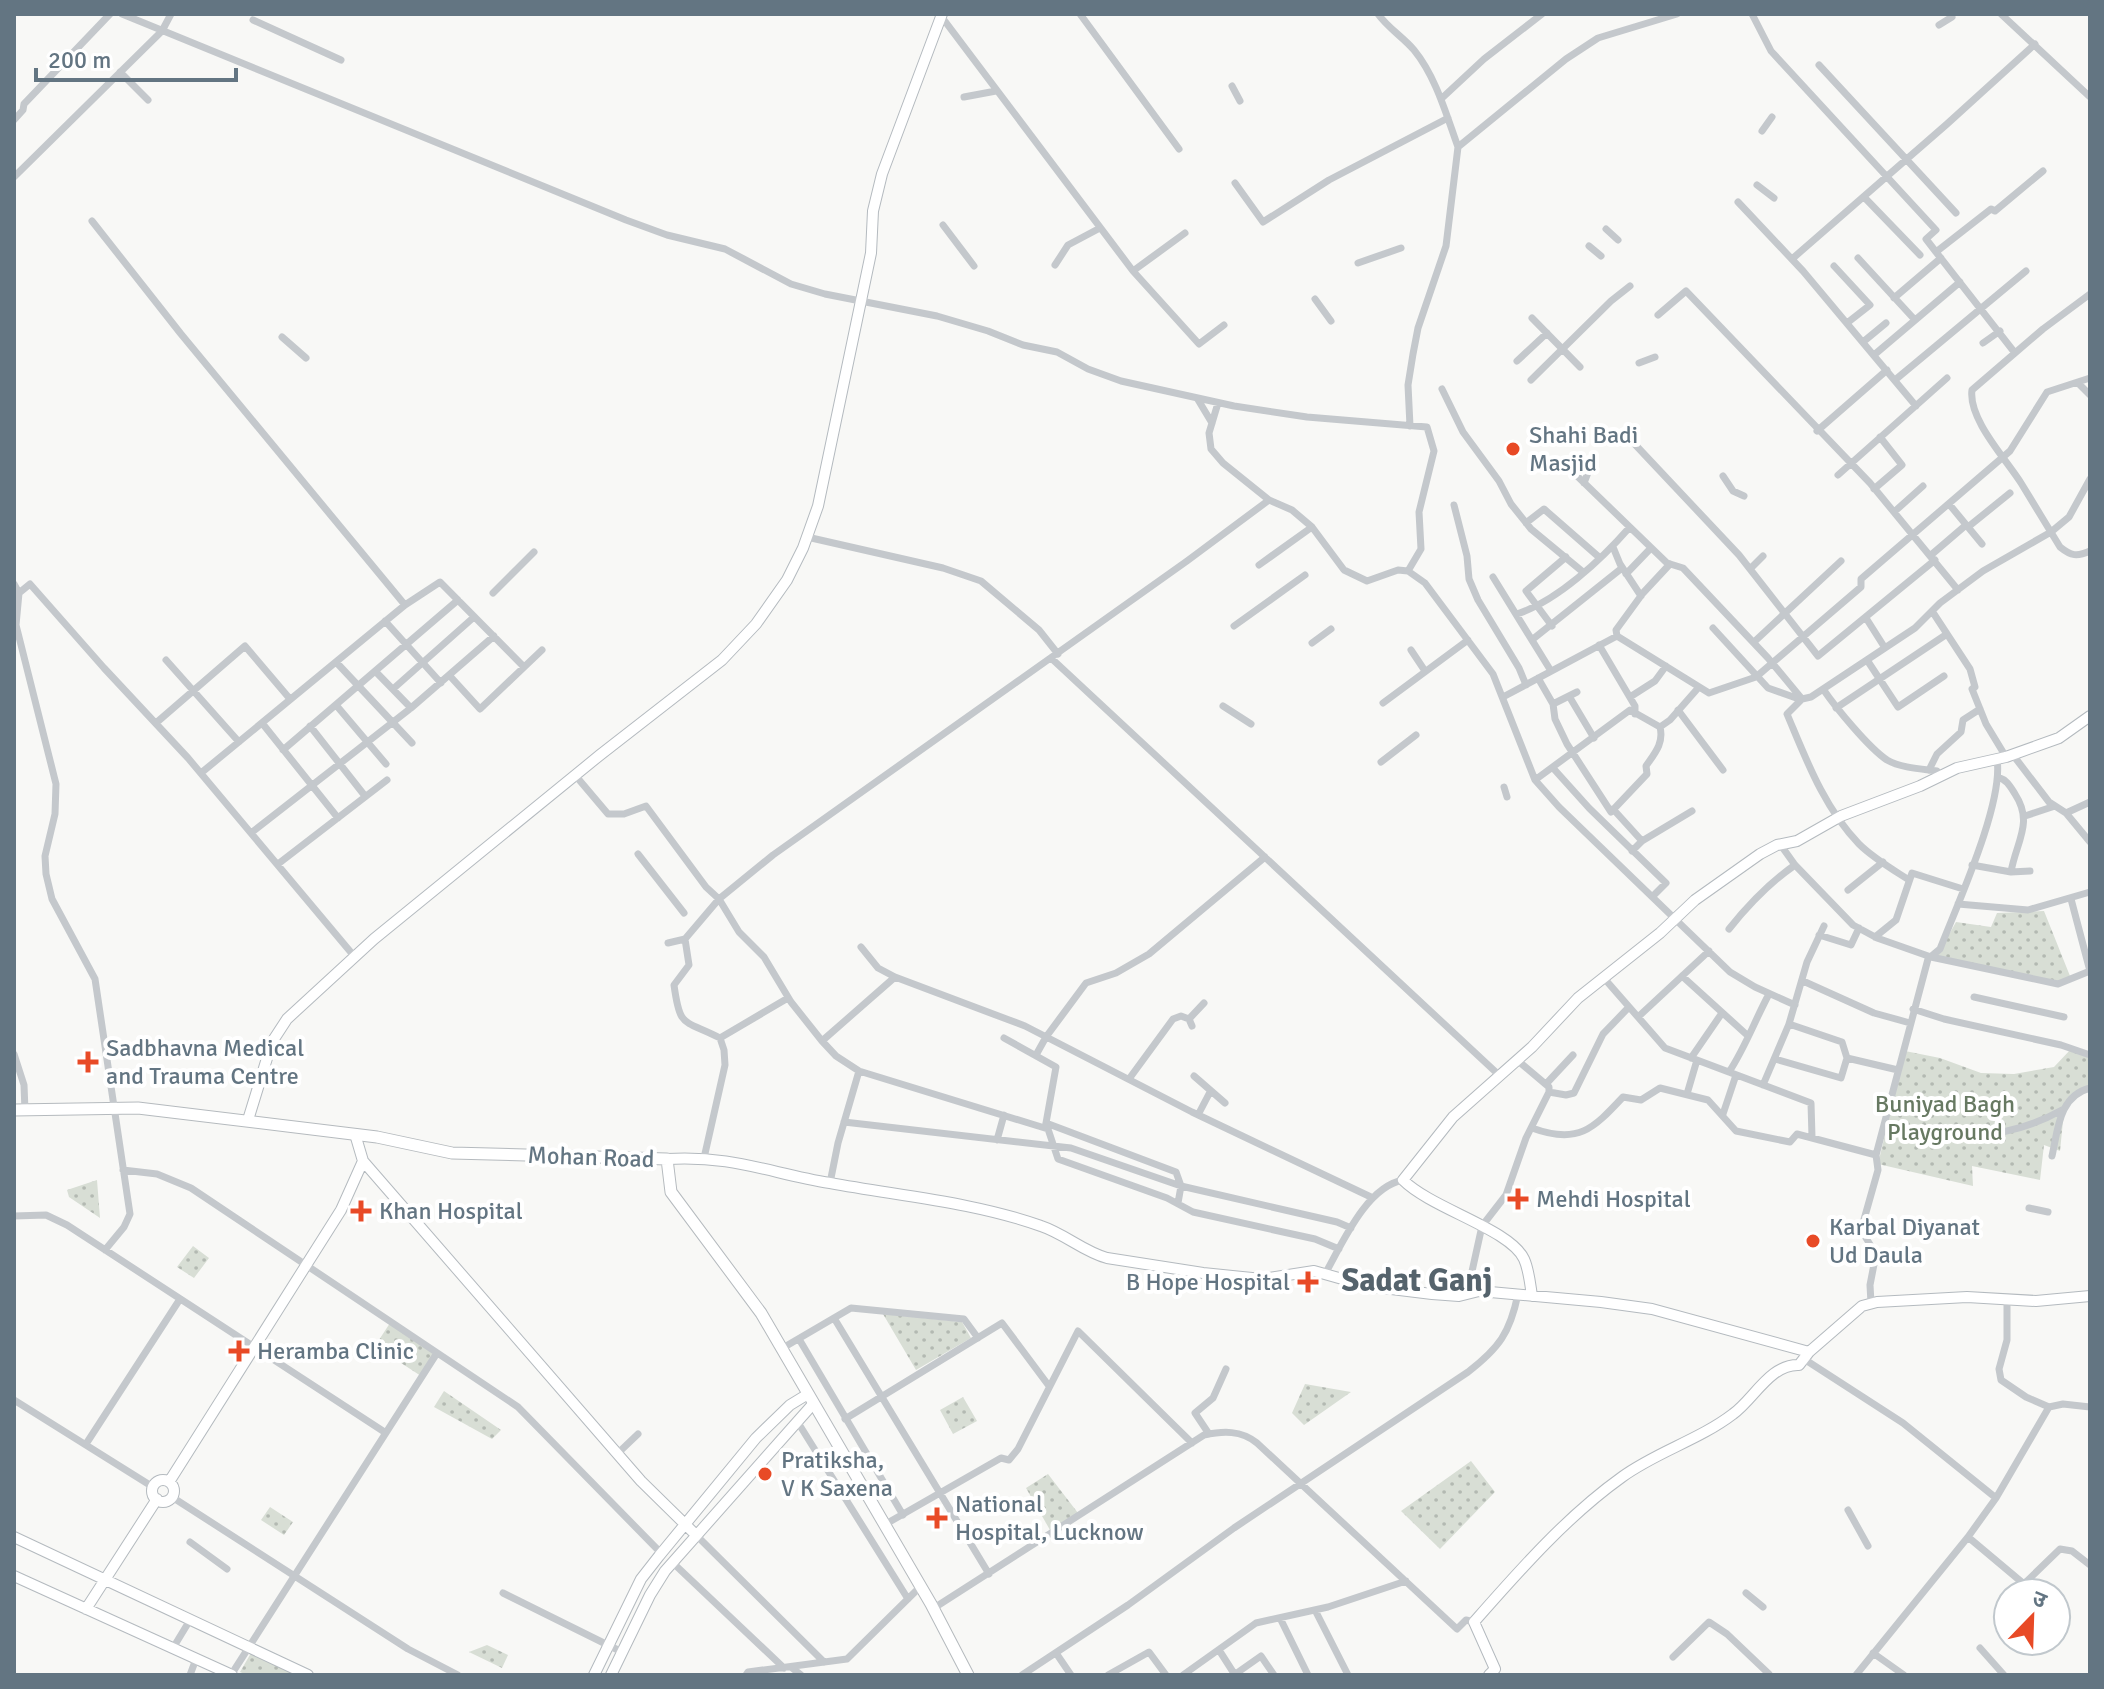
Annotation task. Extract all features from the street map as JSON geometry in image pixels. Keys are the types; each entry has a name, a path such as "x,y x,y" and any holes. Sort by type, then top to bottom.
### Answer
{"main road":[{"name":"Mohan Road","path":"19,1110 138,1108 355,1134 452,1153 667,1159 671,1192 761,1313 934,1608 968,1675"}],"street":[{"path":"14,120 24,104 110,14"},
{"path":"122,14 626,220 667,235 725,249 791,284 825,294 937,316 1023,345 1057,352 1088,369 1121,381 1218,403 1307,417 1427,427 1434,451 1419,512 1421,549 1408,571"},
{"path":"14,177 162,31 171,14"},
{"path":"1080,14 1179,149"},
{"path":"1378,14 1413,49 1441,99 1458,147 1446,246 1418,328 1413,354 1408,385 1410,426"},
{"path":"1441,99 1484,59 1542,14"},
{"path":"1458,147 1566,59 1598,38 1677,14"},
{"path":"1752,14 1771,51 1936,230 1926,239 2015,353"},
{"path":"2001,14 2090,97"},
{"path":"941,15 1133,271 1199,344 1224,325"},
{"path":"248,1120 272,1042 287,1019 354,956 575,775 722,660 756,624 784,585 818,506 871,253 873,211 882,174 941,15"},
{"path":"1939,25 1952,17"},
{"path":"253,20 341,60"},
{"path":"1792,259 2035,44"},
{"path":"1819,65 1956,213"},
{"path":"120,72 148,100"},
{"path":"1232,86 1240,101"},
{"path":"964,97 996,91"},
{"path":"1762,131 1772,117"},
{"path":"1235,183 1263,222 1329,180 1448,118"},
{"path":"1894,298 1991,209 1995,211 2043,171"},
{"path":"1757,185 1774,198"},
{"path":"1864,197 1920,255"},
{"path":"1738,202 1792,259 1916,406"},
{"path":"92,221 181,334 405,605"},
{"path":"943,225 974,266"},
{"path":"1055,265 1068,245 1100,228"},
{"path":"1606,229 1618,240"},
{"path":"1133,271 1185,233"},
{"path":"1589,246 1601,256"},
{"path":"1358,263 1401,248"},
{"path":"1858,258 1915,320"},
{"path":"1834,266 1870,305 1847,323"},
{"path":"1895,380 2026,271"},
{"path":"1874,355 1960,282"},
{"path":"1531,380 1630,286"},
{"path":"1658,315 1686,291 1874,489 1958,590"},
{"path":"2090,294 1972,390 1970,399 1976,414 2060,547 2078,556 2090,551"},
{"path":"1315,299 1331,321"},
{"path":"1532,318 1580,367"},
{"path":"1863,342 1886,323"},
{"path":"1983,343 2000,331"},
{"path":"1517,361 1547,333"},
{"path":"282,337 306,358"},
{"path":"1639,363 1655,357"},
{"path":"1817,431 1887,370"},
{"path":"1838,475 1947,378"},
{"path":"1670,564 1641,596 1616,630 1617,636 1709,693 1756,677 1861,587 1861,579 2010,451 2047,392 2090,378"},
{"path":"2078,383 2090,395"},
{"path":"1442,389 1463,432 1498,479 1511,504 1526,523 1583,572"},
{"path":"1197,398 1212,423"},
{"path":"1218,403 1209,433 1211,449 1223,463 1269,500 1292,510 1312,527 1344,570 1358,579 1367,581 1398,570 1408,571 1425,583 1493,674 1535,780 1559,807 1730,972 1795,1005"},
{"path":"1628,437 1750,569 1818,656 1866,618 1967,526 2010,493"},
{"path":"1874,489 1902,465 1880,437"},
{"path":"1584,483 1589,470 1595,467"},
{"path":"1575,474 1651,548 1670,564 1683,568 1754,642 1802,699"},
{"path":"1723,476 1733,491 1744,496"},
{"path":"1909,880 1859,843 1839,817 1819,789 1787,714 1802,699 1823,689 1915,628 1983,571 2051,532 2069,517 2090,479"},
{"path":"1894,512 1923,486"},
{"path":"668,943 685,939 719,899 792,841 1269,500"},
{"path":"1949,504 1982,544"},
{"path":"1454,505 1467,556 1469,579 1526,685"},
{"path":"1526,523 1544,509 1600,558"},
{"path":"1259,565 1312,527"},
{"path":"1517,614 1539,607 1613,547 1629,528"},
{"path":"807,537 943,568 981,581 1039,630 1054,656 1500,1076"},
{"path":"1613,547 1641,596"},
{"path":"1533,639 1651,548"},
{"path":"493,593 534,552"},
{"path":"1750,569 1763,556"},
{"path":"1552,626 1526,591 1566,557"},
{"path":"1754,642 1841,561"},
{"path":"1234,626 1305,575"},
{"path":"1493,577 1551,671"},
{"path":"1358,579 1363,590"},
{"path":"201,773 405,605 440,582 524,667"},
{"path":"14,584 19,593 16,625 56,784 55,814 45,856 46,874 52,899 95,979 130,1214 124,1227 105,1250"},
{"path":"19,593 30,584 201,773 354,956"},
{"path":"283,750 458,600"},
{"path":"1932,611 1970,669 1975,687 1972,689 2005,757 2066,813 2090,842"},
{"path":"393,689 474,617"},
{"path":"1866,618 1885,648"},
{"path":"385,621 441,683"},
{"path":"1713,628 1768,688 1802,699"},
{"path":"1312,643 1331,629"},
{"path":"1836,708 1947,634"},
{"path":"251,833 411,708 494,636"},
{"path":"1503,697 1617,636"},
{"path":"1383,703 1468,640"},
{"path":"1599,645 1635,706 1635,714"},
{"path":"156,723 245,646 290,699"},
{"path":"449,675 480,709 542,650"},
{"path":"1411,650 1425,671"},
{"path":"166,660 239,742"},
{"path":"1867,660 1898,707 1944,676"},
{"path":"336,662 412,743"},
{"path":"1630,697 1655,681 1666,666"},
{"path":"375,671 411,708"},
{"path":"1535,780 1573,754 1630,710 1660,727 1663,737 1646,766 1647,774 1611,812 1573,754 1555,719 1553,704 1538,678"},
{"path":"1660,727 1699,687"},
{"path":"1823,689 1836,708 1886,759 1937,771 1940,776"},
{"path":"1553,704 1573,694 1594,738"},
{"path":"336,705 386,764"},
{"path":"1223,706 1251,724"},
{"path":"1929,770 1937,754 1961,732 1963,720 1980,709"},
{"path":"1678,710 1723,770"},
{"path":"1325,1274 1351,1228 1373,1198 1392,1182 1403,1180 1453,1117 1517,1060 1578,998 1695,900 1749,861 1780,844 1797,841 1839,817 1957,768 2005,757 2059,738 2090,716"},
{"path":"262,723 338,818"},
{"path":"310,726 365,796"},
{"path":"1381,762 1416,735"},
{"path":"1871,1303 1870,1285 1876,1254 1861,1230 1878,1170 1876,1155 1913,1009 1931,957 1940,949 1958,904 2005,757"},
{"path":"1553,768 1666,883 1653,896"},
{"path":"575,775 608,814 624,814 646,806 706,887 719,899 739,932 764,957 788,998 836,1056 859,1071 1047,1126 1173,1170 1178,1173 1181,1186 1178,1203"},
{"path":"1998,777 2006,780 2024,808 2025,825 2013,855 2011,872"},
{"path":"278,864 387,780"},
{"path":"1504,787 1507,797"},
{"path":"2066,813 2090,802"},
{"path":"2025,816 2055,806"},
{"path":"1613,809 1642,841"},
{"path":"1632,851 1642,841 1692,811"},
{"path":"1780,844 1795,865 1859,928 1875,937 1931,957 2058,984 2090,971 2071,899"},
{"path":"638,854 684,913"},
{"path":"1036,1055 1086,983 1116,973 1149,954 1265,857"},
{"path":"1848,890 1883,862"},
{"path":"1729,929 1750,902 1795,865"},
{"path":"1972,865 2011,872 2030,871"},
{"path":"1875,937 1896,920 1912,873 1963,889"},
{"path":"1958,904 2028,910 2089,896"},
{"path":"1763,1085 1789,1024 1807,962 1824,926"},
{"path":"1819,935 1851,945 1859,928"},
{"path":"685,939 689,965 674,985 678,1015 683,1022 720,1038 724,1050 725,1065 704,1158"},
{"path":"861,947 878,968 895,977 1025,1026 1198,1115 1373,1198"},
{"path":"1638,1017 1709,951"},
{"path":"1682,976 1747,1035"},
{"path":"822,1041 895,977"},
{"path":"1603,977 1665,1048 1811,1103 1812,1137"},
{"path":"1803,981 1860,1007 1910,1023"},
{"path":"1723,1114 1747,1035 1769,994"},
{"path":"1974,997 2064,1017"},
{"path":"720,1038 788,998"},
{"path":"1129,1079 1173,1019 1181,1016 1191,1023 1204,1003"},
{"path":"1517,1060 1548,1088 1566,1095 1574,1093 1603,1034 1629,1007"},
{"path":"1913,1009 2090,1055"},
{"path":"1687,1094 1694,1059 1722,1013"},
{"path":"1775,1059 1841,1078 1847,1058 1842,1042 1789,1024"},
{"path":"1004,1038 1056,1067 1047,1126 1058,1159 1178,1203 1193,1212 1315,1239 1339,1249"},
{"path":"14,1054 24,1085 19,1110"},
{"path":"1467,1294 1482,1226 1506,1195 1548,1088 1573,1055"},
{"path":"1847,1058 1898,1070"},
{"path":"830,1183 859,1071"},
{"path":"1194,1076 1225,1103"},
{"path":"1532,1128 1554,1136 1586,1131 1597,1125 1623,1097 1641,1100 1660,1088 1708,1100 1736,1131 1790,1142 1797,1134 1876,1155"},
{"path":"1885,1125 1949,1136 1981,1136 2019,1129 2062,1110 2077,1092 2090,1088"},
{"path":"1198,1115 1210,1092"},
{"path":"2052,1156 2062,1110"},
{"path":"997,1140 1004,1115"},
{"path":"844,1122 1071,1148 1181,1186 1337,1222 1351,1228"},
{"path":"355,1134 363,1161 617,1454 824,1662"},
{"path":"667,1159 736,1161 830,1183 994,1211 1067,1236 1094,1255 1203,1273 1262,1279 1302,1272 1325,1274 1367,1286 1432,1294 1479,1291 1652,1309 1806,1356 1903,1423 1996,1498"},
{"path":"169,1482 341,1210 363,1161"},
{"path":"123,1170 157,1174 191,1188 518,1407 661,1553"},
{"path":"1403,1180 1435,1204 1510,1242 1523,1256 1532,1296"},
{"path":"2029,1208 2048,1212"},
{"path":"14,1216 46,1215 386,1433"},
{"path":"1028,1673 1234,1528 1468,1372 1493,1352 1513,1320 1518,1294"},
{"path":"1474,1622 1522,1568 1583,1509 1623,1476 1728,1417 1767,1380 1789,1365 1799,1365 1862,1306 1967,1297 2036,1301 2090,1296"},
{"path":"86,1444 180,1299"},
{"path":"2007,1299 2007,1340 1999,1369 2001,1380 2026,1397 2049,1407 2063,1404 2090,1407"},
{"path":"781,1349 851,1308 964,1319 978,1338"},
{"path":"834,1318 989,1574"},
{"path":"845,1419 1002,1323 1049,1386"},
{"path":"884,1525 1001,1458 1009,1460 1018,1449 1078,1331 1192,1443"},
{"path":"799,1339 903,1515"},
{"path":"14,1576 232,1675 437,1353"},
{"path":"1209,1434 1195,1413 1213,1398 1226,1369"},
{"path":"611,1675 650,1595 672,1562 796,1420 810,1399"},
{"path":"594,1675 641,1579 661,1553 746,1449 790,1405 810,1399"},
{"path":"14,1400 153,1487"},
{"path":"1856,1675 1968,1537 1996,1498 2049,1407"},
{"path":"796,1420 908,1599"},
{"path":"934,1608 1192,1443 1209,1434 1230,1432 1248,1435 1457,1629 1466,1620 1474,1622"},
{"path":"617,1454 638,1434"},
{"path":"746,1449 759,1462"},
{"path":"159,1480 169,1482 173,1487 172,1497 163,1501 157,1499 153,1487 159,1480"},
{"path":"172,1497 408,1649 458,1675"},
{"path":"86,1609 157,1499"},
{"path":"1848,1510 1868,1546"},
{"path":"14,1537 308,1675"},
{"path":"1968,1537 2024,1584 2060,1549 2072,1551 2090,1565"},
{"path":"190,1542 227,1569"},
{"path":"672,1562 788,1667 801,1675"},
{"path":"1183,1675 1256,1623 1315,1610 1406,1581"},
{"path":"746,1675 748,1672 847,1659 921,1586"},
{"path":"503,1593 622,1652"},
{"path":"1746,1593 1763,1607"},
{"path":"1315,1610 1348,1675"},
{"path":"1280,1618 1305,1674"},
{"path":"173,1648 190,1620"},
{"path":"1474,1622 1495,1669 1489,1675"},
{"path":"1673,1657 1709,1622 1727,1634 1769,1674"},
{"path":"1980,1648 2004,1675"},
{"path":"1219,1650 1235,1675 1261,1656 1274,1675"},
{"path":"1108,1675 1150,1652 1166,1675"},
{"path":"1056,1653 1071,1675"},
{"path":"1873,1653 1904,1675"},
{"path":"190,1675 196,1659"}],"green space":[{"path":"2044,911 2070,976 2058,984 1937,956 1956,922 1991,927 1997,913"},
{"name":"Buniyad Bagh Playground","path":"2071,1049 2090,1058 2090,1091 2065,1101 2060,1151 2044,1145 2040,1180 1972,1166 1973,1186 1878,1164 1905,1051 1940,1058 1981,1073 2014,1074 2054,1067"},
{"path":"97,1180 100,1218 69,1197 67,1190"},
{"path":"193,1246 209,1258 194,1278 177,1267"},
{"path":"883,1314 962,1322 971,1338 916,1370"},
{"path":"390,1323 436,1354 421,1376 375,1346"},
{"path":"1305,1384 1351,1392 1304,1425 1292,1413"},
{"path":"444,1391 501,1430 492,1439 434,1407"},
{"path":"963,1397 977,1421 953,1434 940,1410"},
{"path":"1471,1461 1495,1492 1440,1549 1401,1511"},
{"path":"1048,1474 1078,1513 1050,1530 1026,1488"},
{"path":"270,1507 293,1522 284,1535 261,1520"},
{"path":"487,1645 508,1655 502,1668 469,1652"},
{"path":"251,1653 298,1675 247,1675 240,1672"}],"place":[{"name":"Shahi Badi Masjid","path":"1513,449"},
{"name":"Sadbhavna Medical and Trauma Centre","path":"88,1062"},
{"name":"Mehdi Hospital","path":"1518,1199"},
{"name":"Khan Hospital","path":"361,1211"},
{"name":"Karbal Diyanat Ud Daula","path":"1813,1241"},
{"name":"B Hope Hospital","path":"1308,1282"},
{"name":"Heramba Clinic","path":"239,1351"},
{"name":"Pratiksha, V K Saxena","path":"765,1474"},
{"name":"National Hospital, Lucknow","path":"937,1518"}],"district":[{"name":"Sadat Ganj","path":"1417,1280"}]}
